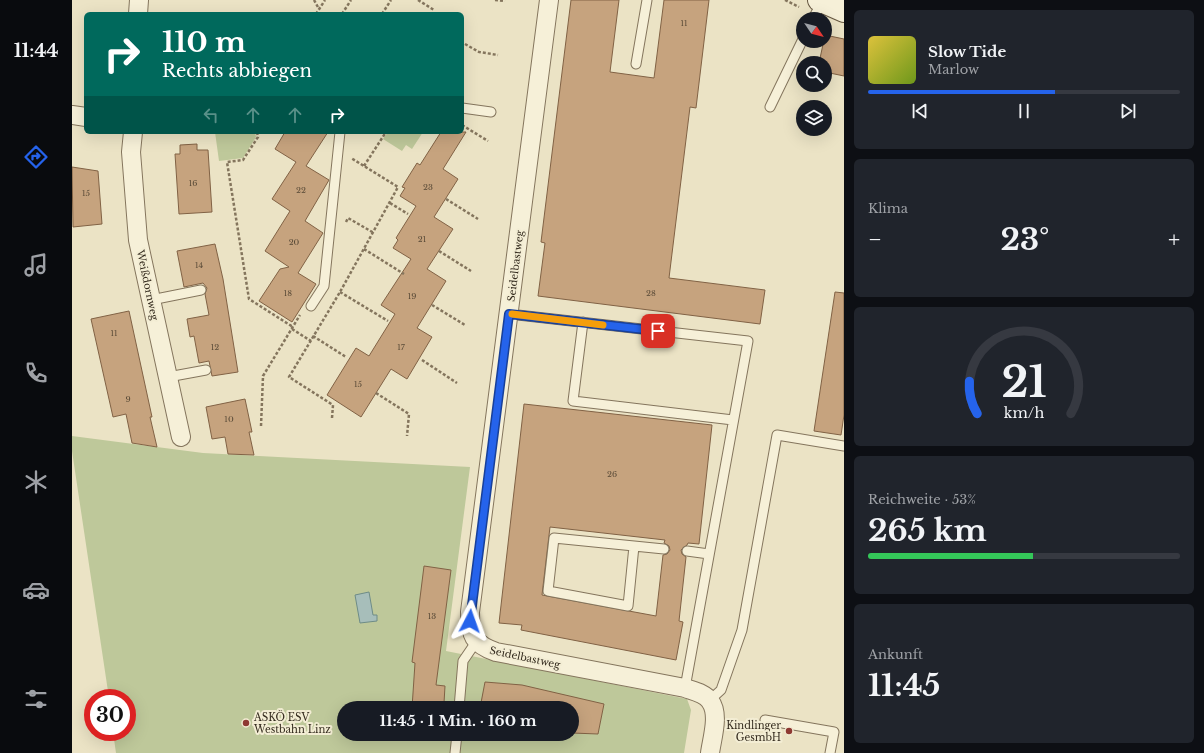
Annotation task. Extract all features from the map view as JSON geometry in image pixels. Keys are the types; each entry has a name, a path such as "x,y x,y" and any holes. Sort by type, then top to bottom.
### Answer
{"street":[{"path":"138,0 138,12"},
{"name":"Seidelbastweg","path":"549,0 470,612 470,630 476,642 496,652 685,688 700,693 710,700"},
{"path":"818,7 844,12"},
{"path":"72,115 84,117"},
{"name":"Weißdornweg","path":"132,134 131,152 138,240 181,436"},
{"path":"710,700 714,713 710,753"}],"lane":[{"path":"636,64 647,0"},
{"path":"770,107 799,48"},
{"path":"464,108 491,112"},
{"path":"311,306 324,286 340,134"},
{"path":"151,300 201,290"},
{"path":"509,314 748,341 685,688"},
{"path":"583,322 573,401 733,420"},
{"path":"168,377 206,370"},
{"path":"710,700 721,690 742,630 777,435 844,446"},
{"path":"634,546 628,606 548,591 554,538 634,546 664,549"},
{"path":"687,551 709,554"},
{"path":"460,701 463,661 476,642"},
{"path":"765,720 834,732 830,753"},
{"path":"455,753 456,741"}],"path":[{"path":"314,0 319,9"},
{"path":"317,12 325,0"},
{"path":"343,12 352,0"},
{"path":"383,12 391,0"},
{"path":"418,0 434,10"},
{"path":"495,0 505,1"},
{"path":"465,44 479,52 498,55"},
{"path":"464,126 488,141"},
{"path":"257,134 258,137 243,160 227,162 248,299 311,341"},
{"path":"364,166 385,134"},
{"path":"332,418 333,405 289,377 374,234 398,187 338,149"},
{"path":"446,199 478,219"},
{"path":"390,203 408,214"},
{"path":"330,225 341,232 348,218 374,234"},
{"path":"364,249 404,274"},
{"path":"439,251 471,271"},
{"path":"340,292 388,321"},
{"path":"432,305 465,325"},
{"path":"261,426 263,376 302,312 311,306"},
{"path":"313,336 346,357"},
{"path":"422,360 457,383"},
{"path":"376,393 409,414 407,436"}],"green space":[{"path":"215,134 255,134 256,137 243,158 219,161"},
{"path":"387,134 422,134 412,149 406,145 402,151 383,139"},
{"path":"72,436 203,453 470,467 446,651 687,699 691,710 684,753 116,753 114,741 136,741 136,689 108,689 72,451"}],"water":[{"path":"369,592 373,615 377,615 377,621 360,623 355,595"}],"building":[{"path":"571,0 619,0 610,72 654,78 664,0 709,0 696,108 690,107 669,278 765,290 760,324 538,296 545,243 541,242"},
{"path":"832,36 844,39 844,76 832,73 832,56 820,56 822,48 832,48"},
{"path":"464,132 466,132 443,169 458,179 434,217 453,229 427,269 446,281 417,328 432,337 407,379 391,369 361,417 327,395 356,348 369,356 395,314 381,305 411,259 393,248 398,240 396,238 416,206 400,196 405,188 402,187 417,163 420,165 440,134 464,134"},
{"path":"284,134 327,134 306,166 329,180 305,221 323,233 298,273 316,284 292,322 259,301 280,269 289,267 265,251 290,211 272,199 296,162 275,149"},
{"path":"197,144 197,150 208,150 212,212 179,214 175,154 180,154 180,145"},
{"path":"72,167 98,171 102,224 73,227"},
{"path":"215,244 223,279 238,372 212,376 209,361 199,363 194,336 190,337 187,319 209,315 205,294 207,288 203,283 184,287 177,251"},
{"path":"835,292 844,293 844,415 841,435 814,431"},
{"path":"129,311 157,447 132,443 126,414 113,417 91,319"},
{"path":"245,399 252,432 249,432 254,455 228,454 225,437 212,439 206,407"},
{"path":"524,404 712,425 699,544 688,543 681,550 682,554 686,557 679,621 683,622 676,660 521,630 522,625 499,623","holes":["550,527 665,540 664,543 669,546 670,550 667,554 663,555 656,616 542,595"]},
{"path":"424,566 451,570 436,685 445,686 444,701 412,701 415,663 412,662"},
{"path":"485,682 522,685 604,704 598,734 579,733 579,701 481,701"}],"slow traffic":[{"path":"512,314 603,325"}],"place":[{"name":"ASKÖ ESV Westbahn Linz","path":"246,723"},
{"name":"Kindlinger GesmbH","path":"789,731"}],"route":[{"path":"470,621 509,314 658,331"}]}
